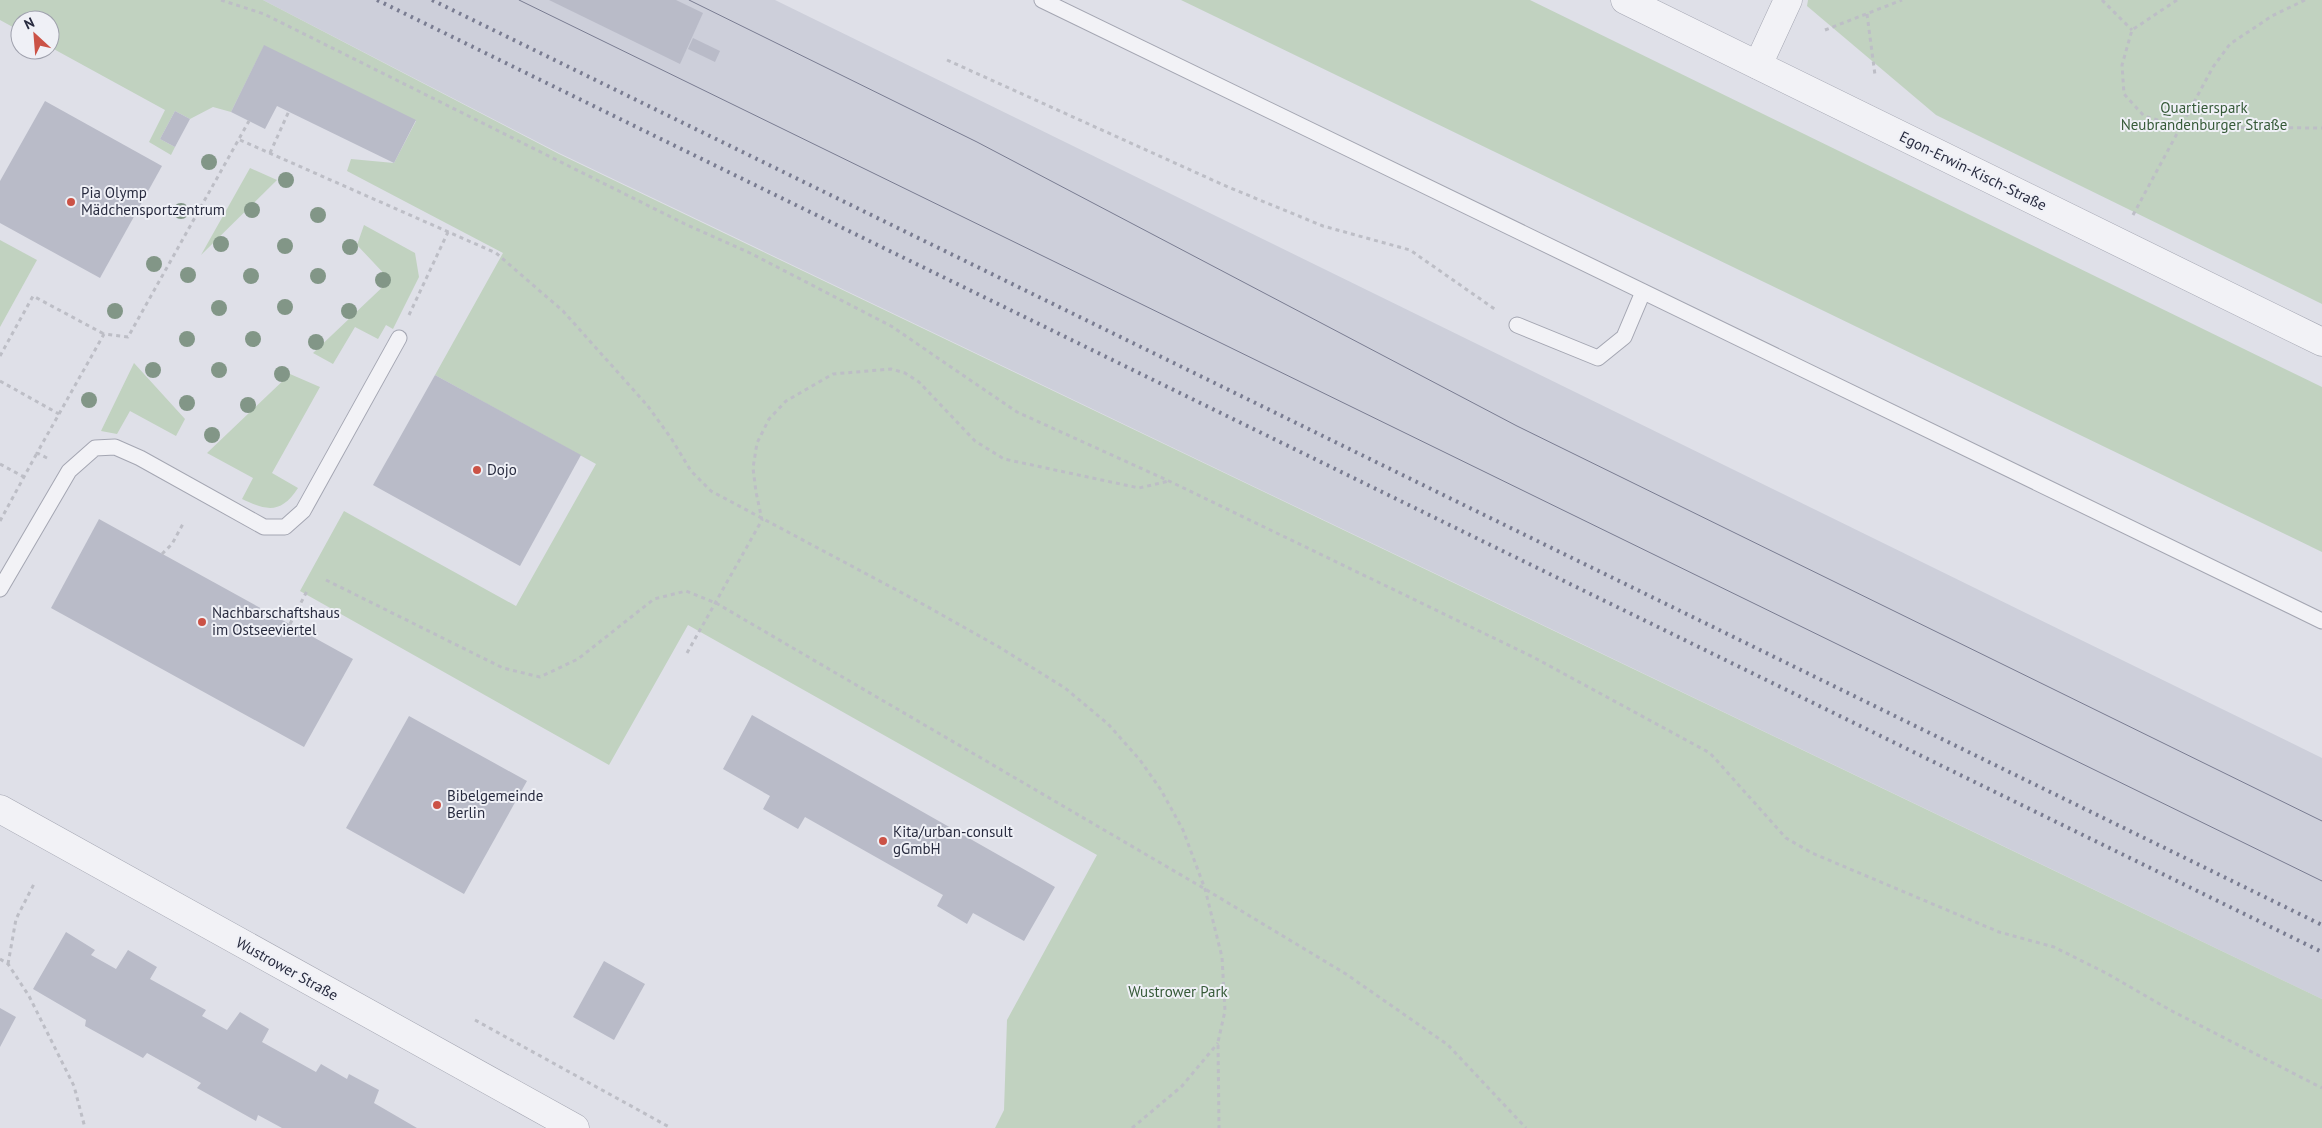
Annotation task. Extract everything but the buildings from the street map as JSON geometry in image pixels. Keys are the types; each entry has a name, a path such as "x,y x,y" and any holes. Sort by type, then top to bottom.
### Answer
{"street":[{"name":"Egon-Erwin-Kisch-Straße","path":"1625,0 2322,342"},
{"path":"1758,65 1788,0"},
{"name":"Wustrower Straße","path":"0,809 574,1128"}],"lane":[{"path":"1042,0 2322,621"},
{"path":"1517,325 1598,358 1624,337 1644,292"},
{"path":"0,589 69,471 95,448 115,447 140,458 264,527 285,527 303,511 399,338"}],"path":[{"path":"221,0 264,14 685,224 758,258 891,326 1017,412 1169,481 1533,657 1710,753 1786,838 1812,853 1999,932 2054,947 2106,973 2170,1010 2322,1088"},
{"path":"1824,30 1902,0"},
{"path":"2102,0 2132,30"},
{"path":"2177,0 2132,30 2122,65 2124,94 2144,116 2181,127 2322,128"},
{"path":"2132,216 2213,67 2230,44 2272,16 2305,0"},
{"path":"1867,14 1875,75"},
{"path":"947,60 1228,187 1323,226 1410,250 1517,325"},
{"path":"270,153 289,111"},
{"path":"0,356 33,296 104,334 128,337 249,121"},
{"path":"240,140 496,253 563,311 647,405 671,438 691,472 711,491 1000,647 1066,688 1108,724 1140,760 1161,790 1183,830 1205,889 1222,957 1225,1011 1218,1042 1219,1128"},
{"path":"399,338 448,232"},
{"path":"0,521 104,334"},
{"path":"687,653 762,520 756,492 754,468 757,443 769,419 786,400 833,374 891,369 905,373 919,382 975,442 1004,458 1139,488 1169,481"},
{"path":"0,381 59,414"},
{"path":"37,453 69,471"},
{"path":"0,464 24,477"},
{"path":"162,554 172,544 184,522"},
{"path":"326,580 503,668 540,677 578,660 654,599 686,591 716,603 1205,889 1346,974 1448,1045 1526,1128"},
{"path":"290,624 308,589"},
{"path":"8,964 16,918 36,882"},
{"path":"0,959 8,964 29,996 74,1086 85,1128"},
{"path":"475,1020 671,1128"},
{"path":"1132,1128 1182,1086 1218,1042"}],"shaded area":[{"path":"263,0 775,0 2322,758 2322,999 559,153"}],"green space":[{"name":"Wustrower Park","path":"0,0 263,0 559,154 2322,999 2322,1128 995,1128 1004,1110 1007,1020 1097,855 688,625 609,765 300,591 344,511 516,606 596,464 435,375 503,253 347,171 351,159 394,163 416,121 264,46 231,112 213,107 190,119 175,111 160,139 175,147 171,155 149,142 165,110 60,52 60,10 10,10 10,26 0,20"},
{"path":"1181,0 1530,0 2322,387 2322,552"},
{"name":"Quartierspark Neubrandenburger Straße","path":"1808,0 2322,0 2322,304 1936,115 1807,6"},
{"path":"250,168 277,180 201,255"},
{"path":"364,225 415,253 419,277 393,329 386,325 378,339 355,327 333,364 313,353 390,280 357,245"},
{"path":"0,240 37,260 0,327"},
{"path":"134,363 185,419 176,436 130,411 117,434 101,431"},
{"path":"290,374 320,387 272,473 298,488 286,502 273,508 266,508 242,499 253,478 207,453"}],"tram line":[{"path":"519,0 2322,881"},
{"path":"689,0 977,142 1517,426 2322,821"}],"railway":[{"path":"377,0 2322,952"},
{"path":"432,0 2322,925"}],"place":[{"name":"Pia Olymp Mädchensportzentrum","path":"71,202"},
{"name":"Dojo","path":"477,470"},
{"name":"Nachbarschaftshaus im Ostseeviertel","path":"202,622"},
{"name":"Bibelgemeinde Berlin","path":"437,805"},
{"name":"Kita/urban-consult gGmbH","path":"883,841"}]}
